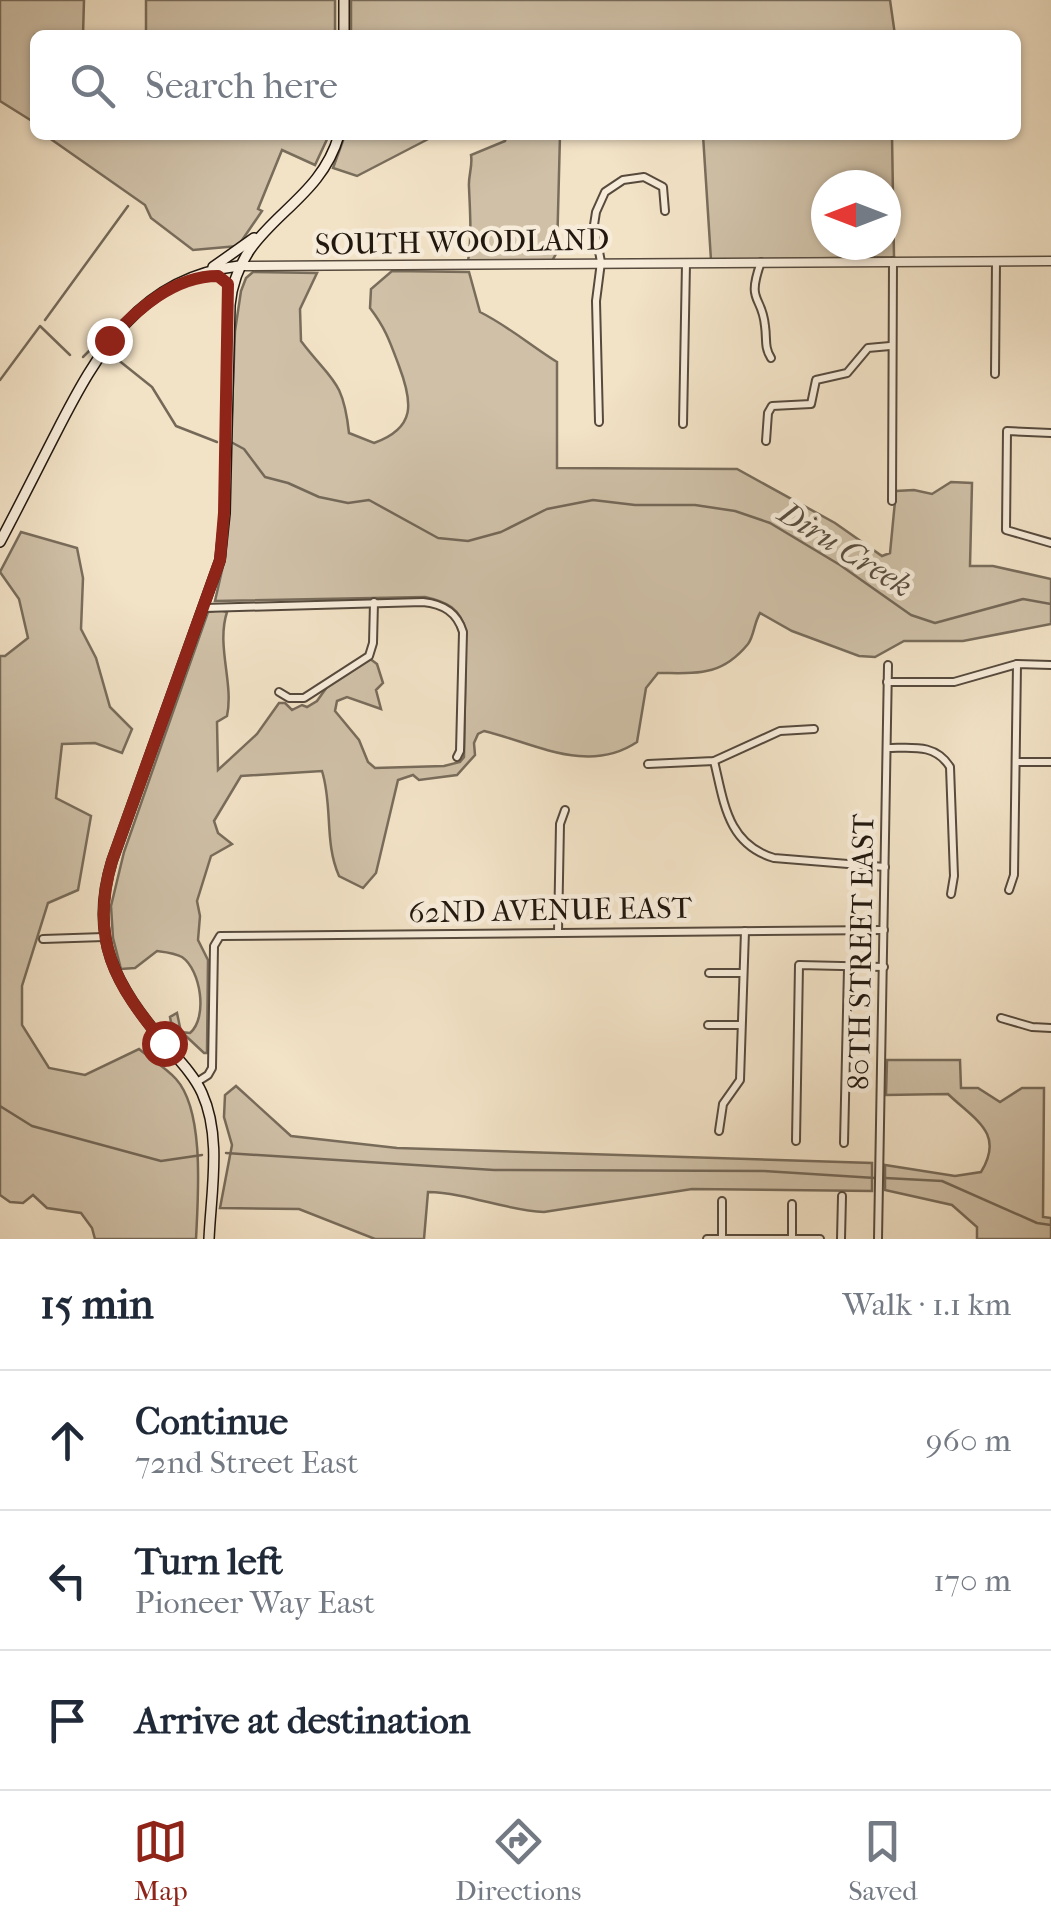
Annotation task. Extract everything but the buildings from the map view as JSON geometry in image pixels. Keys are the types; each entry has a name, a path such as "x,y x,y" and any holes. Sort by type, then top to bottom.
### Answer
{"main road":[{"path":"344,0 344,30"},
{"path":"0,542 98,354 141,308 204,273 264,231 320,178 337,140"},
{"path":"230,305 238,266 264,231"},
{"path":"204,273 238,266"},
{"path":"191,279 214,275 223,277 228,284 220,560 112,861 103,904 104,937 114,970 128,998 197,1082 212,1128 209,1239"}],"street":[{"path":"599,422 596,302 601,262 594,219 611,187 631,178 656,180 665,192 664,211"},
{"path":"892,501 893,261"},
{"path":"995,374 996,261"},
{"name":"SOUTH WOODLAND","path":"238,266 1051,261"},
{"path":"761,262 754,293 771,358"},
{"path":"683,424 686,263"},
{"path":"766,441 772,406 812,404 816,380 846,373 870,348 890,346"},
{"path":"1051,433 1008,431 1006,530 1051,543"},
{"path":"204,608 374,602 438,604 454,614 463,632 457,757"},
{"path":"280,692 289,698 304,698 369,656 374,602"},
{"path":"1009,890 1014,875 1017,664"},
{"path":"887,682 967,681 1017,664 1051,666"},
{"name":"80TH STREET EAST","path":"878,1239 888,665"},
{"path":"648,764 714,761 780,731 814,729"},
{"path":"886,748 930,750 945,760 952,778 951,894"},
{"path":"714,761 726,812 739,838 774,858 885,867"},
{"path":"1016,762 1051,762"},
{"path":"558,932 560,824 565,810"},
{"name":"62ND AVENUE EAST","path":"197,1082 212,1068 214,944 218,937 884,930"},
{"path":"719,1131 723,1104 740,1080 745,931"},
{"path":"43,939 104,937"},
{"path":"796,1141 799,966 884,967"},
{"path":"844,1143 848,968"},
{"path":"709,972 742,973"},
{"path":"1000,1018 1051,1028"},
{"path":"708,1024 740,1025"},
{"path":"841,1239 842,1196"},
{"path":"722,1200 722,1238"},
{"path":"792,1204 792,1238"},
{"path":"708,1239 820,1239"}],"shaded area":[{"path":"0,0 84,0 83,30 30,30 30,120 0,101"},
{"path":"146,0 335,0 335,30 146,30"},
{"path":"351,0 890,0 894,30 351,30"},
{"path":"52,140 327,140 315,165 282,150 258,209 262,211 238,246 193,250 151,218 145,205"},
{"path":"343,140 426,140 357,176 333,168"},
{"path":"560,140 557,252 552,261 468,261 471,155 505,141"},
{"path":"703,140 892,140 893,170 811,170 811,258 711,260"},
{"path":"392,271 469,272 480,312 557,362 557,468 737,469 835,523 882,556 890,553 896,491 932,494 951,482 972,483 970,566 993,566 1051,579 1051,624 963,641 904,641 875,657 859,656 792,631 760,613 748,644 718,668 658,673 646,688 637,742 618,751 580,756 484,731 474,743 475,755 457,775 419,780 413,775 398,780 376,873 363,888 339,876 334,863 322,771 241,776 214,821 218,833 232,844 211,856 197,901 198,940 208,960 207,1053 182,1032 190,1033 199,1017 198,983 189,963 182,957 157,951 135,968 121,969 113,938 111,906 124,852 208,612 227,612 223,638 229,703 227,716 217,722 218,770 257,734 279,703 292,710 307,707 327,687 369,658 377,664 383,683 376,690 381,709 347,697 337,701 335,711 359,740 368,762 375,768 444,766 464,757 466,631 452,607 425,597 215,601 225,557 228,517 235,331 241,291 253,272 317,273 300,309 301,341 339,390 349,433 374,443 398,430 408,413 408,403 404,379 390,343 370,308 371,289"},
{"path":"21,532 77,548 83,578 81,629 96,658 110,707 132,729 122,753 95,743 62,744 56,798 91,816 78,890 48,903 22,986 22,1025 49,1068 85,1075 139,1049 176,1079 185,1093 196,1133 196,1239 95,1239 81,1213 47,1208 33,1195 23,1203 10,1202 0,1195 0,656 28,638 19,599 0,572"},
{"path":"177,1013 181,1031 171,1022 170,1017"},
{"path":"887,1060 960,1060 961,1088 978,1088 1000,1102 1022,1088 1044,1088 1043,1217 1051,1218 1051,1239 977,1239 977,1227 952,1205 885,1190 885,1165 955,1176 981,1172 990,1147 984,1128 948,1094 886,1095"},
{"path":"236,1086 291,1136 397,1148 872,1163 872,1191 692,1189 544,1212 428,1192 424,1239 375,1239 299,1209 220,1208 232,1145 224,1117 225,1095"}],"waterway":[{"name":"Diru Creek","path":"45,320 128,206"},
{"name":"Diru Creek","path":"0,380 40,326 70,355"},
{"name":"Diru Creek","path":"83,357 97,343"},
{"name":"Diru Creek","path":"107,351 152,387 176,426 217,442"},
{"name":"Diru Creek","path":"231,442 244,449 265,477 319,497 348,503 369,500 438,538 468,541 501,532 547,509 593,500 695,505 735,511 770,523 840,565 911,615 935,623 1023,599 1051,604"},
{"path":"0,1106 32,1126 161,1161 202,1155"},
{"path":"226,1153 494,1170 764,1171 875,1178"},
{"path":"885,1178 942,1181 1037,1223 1051,1225"}],"route":[{"path":"109,340 141,308 191,279 214,275 228,284 220,560 112,861 103,904 104,937 114,970 128,998 164,1043"}]}
